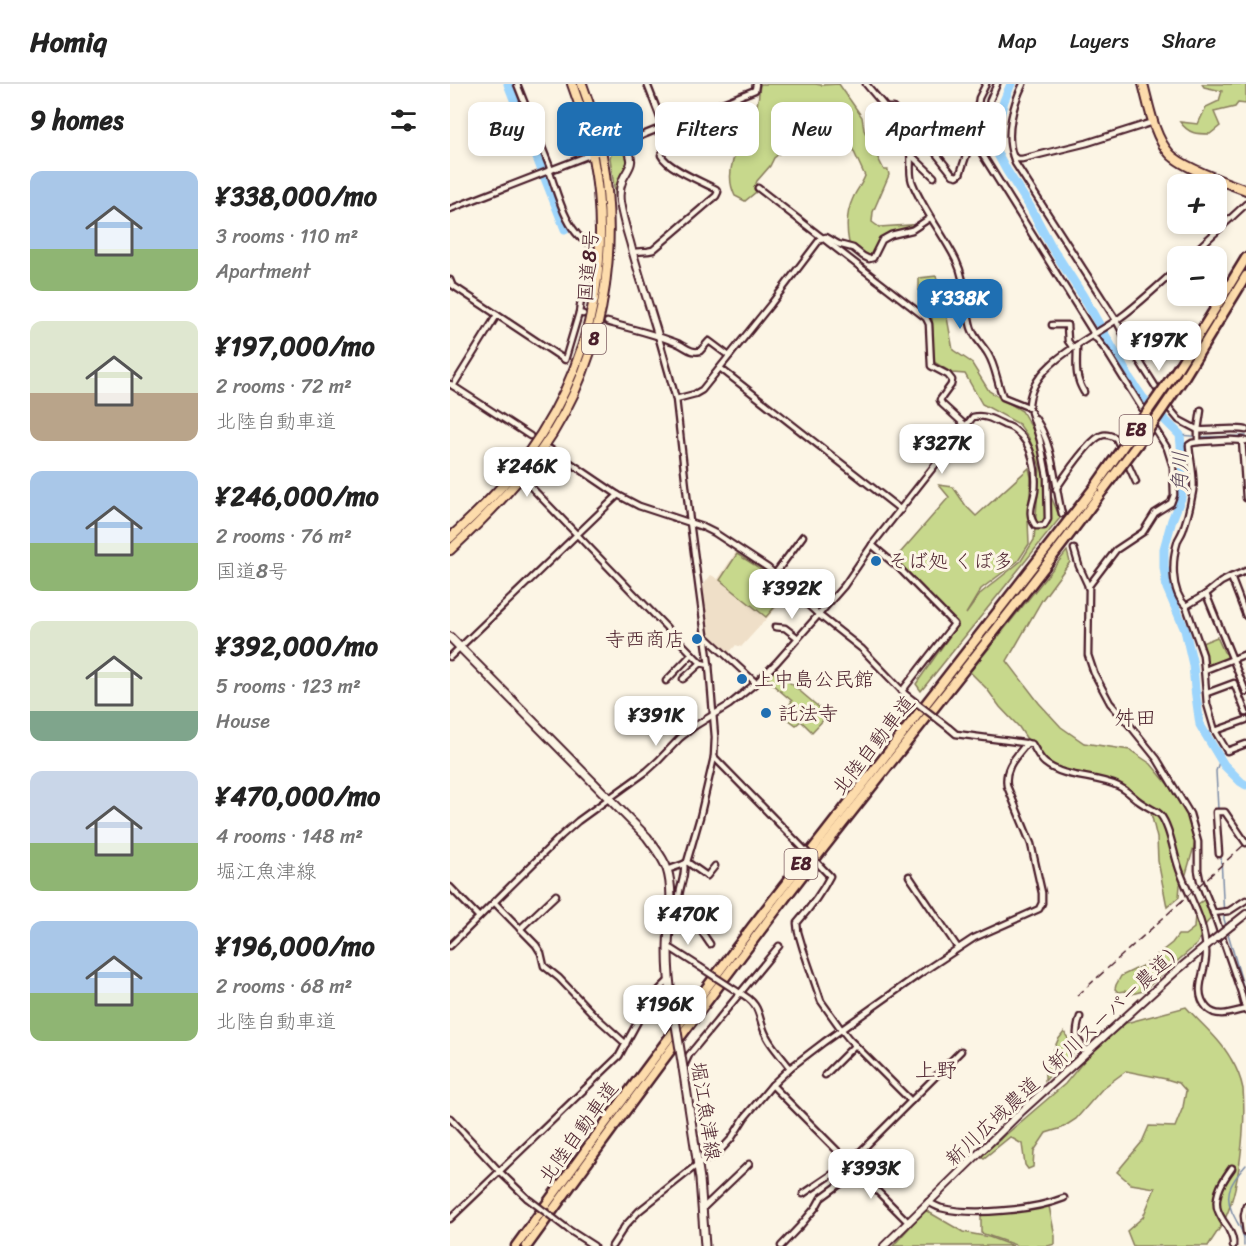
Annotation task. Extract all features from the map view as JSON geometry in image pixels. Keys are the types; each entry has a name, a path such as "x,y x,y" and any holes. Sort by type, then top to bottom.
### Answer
{"highway":[{"name":"北陸自動車道","path":"527,1246 731,969 1058,551 1176,371 1246,258"},
{"name":"北陸自動車道","path":"516,1246 630,1089 772,901 1178,387 1246,276"}],"main road":[{"name":"国道8号","path":"572,84 578,102"},
{"name":"国道8号","path":"582,84 587,102"},
{"path":"1143,84 1153,122 1169,153 1185,165 1246,190"},
{"name":"国道8号","path":"450,538 492,497 526,458 554,414 578,364 588,332 598,272 599,201 592,156"},
{"name":"国道8号","path":"450,550 485,517 525,472 553,432 583,371 602,304 608,253 608,198 602,156"},
{"name":"堀江魚津線","path":"450,637 610,798 656,849 667,870 670,884 669,980 698,1164 705,1246"}],"street":[{"path":"517,84 571,227 585,242 590,244"},
{"path":"647,84 655,104"},
{"path":"725,102 755,90 756,84"},
{"path":"866,84 880,102"},
{"path":"979,102 986,84"},
{"path":"997,84 990,100 982,154 1077,305 1093,335 1107,352 1167,448 1173,466 1174,495 1171,503 1155,513 1143,532 1116,550 1088,587"},
{"path":"1023,84 1012,119 1011,151 1015,163 1169,408 1179,420 1198,430 1246,430"},
{"path":"1013,156 1022,159 1087,143 1153,122"},
{"path":"450,209 587,156"},
{"path":"630,156 631,164 622,180 619,195 621,208 676,399 709,664 714,714 714,758 679,898 710,944"},
{"path":"633,252 653,250 718,192 680,171 662,159 661,156"},
{"path":"911,156 909,173 912,183 955,259 963,278 974,336 992,362 1003,397 1029,410 1040,425 1049,449 1062,514"},
{"path":"912,156 933,177"},
{"path":"938,156 953,176 960,174 966,156"},
{"path":"758,188 926,318 929,324 931,366 948,375 952,380 940,400 966,426"},
{"path":"1201,246 1246,204"},
{"path":"676,399 702,390 821,238 826,237 838,244 853,248 869,259 873,258 882,240 891,235 912,230 930,218"},
{"path":"450,946 578,821 646,771 694,726 729,705 776,663 844,586 872,545 973,417 980,415 1015,429 1020,434 1029,449 1036,469 1031,520 1036,526 1044,526 1048,519 1047,476 1040,441 1029,410 1030,393 1034,384 1060,356 1125,314 1167,278"},
{"path":"450,280 452,285 566,360 581,314 583,287"},
{"path":"497,315 451,385 530,436"},
{"path":"607,322 658,335 692,352 700,351 709,341 729,356"},
{"path":"1052,325 1067,325 1068,340 1075,347 1077,377 1084,392"},
{"path":"720,368 901,510"},
{"path":"1198,442 1201,410"},
{"path":"1056,489 1096,438 1103,435 1116,438 1137,482"},
{"path":"1246,498 1244,441 1198,442 1189,445 1193,491 1184,529 1178,541 1174,576 1180,601 1186,606 1199,643 1205,670 1208,704 1215,731 1227,751 1246,744"},
{"path":"550,449 618,495 639,506 690,522 715,533 775,573 819,615 862,649 904,693 956,734 1032,744 1043,761 1051,766 1073,775 1117,785 1159,812 1167,829 1180,872 1197,909 1208,944 1200,996 1213,1012 1220,1014 1246,1010 1214,913 1200,880 1198,842 1190,814 1157,759 1110,703 1094,673 1088,655 1088,587 1074,549"},
{"path":"555,453 532,483 532,488 701,663 709,664"},
{"path":"450,657 618,495"},
{"path":"775,573 803,536"},
{"path":"872,545 899,568 954,624 904,693"},
{"path":"1186,606 1231,576 1246,571"},
{"path":"1231,576 1246,616"},
{"path":"1206,594 1246,692"},
{"path":"775,627 785,628 798,639"},
{"path":"705,636 756,683"},
{"path":"666,681 692,654"},
{"path":"1205,670 1246,654"},
{"path":"683,679 701,663"},
{"path":"1207,693 1234,683 1246,713"},
{"path":"1215,731 1246,720"},
{"path":"612,1246 625,1226 639,1211 698,1164 718,1153 772,1085 790,1068 841,1029 958,948 1039,909 1042,903 1042,893 1031,844 1007,786 1006,777 1009,768 1027,743"},
{"path":"714,758 830,876 823,890 797,923 815,986 821,1001 841,1029 911,1101"},
{"path":"1219,854 1219,812 1225,812 1246,843"},
{"path":"686,863 706,876 715,866"},
{"path":"667,870 686,863"},
{"path":"909,876 958,948"},
{"path":"450,887 479,917"},
{"path":"520,929 556,895"},
{"path":"1214,913 1227,911 1246,900"},
{"path":"494,902 536,945 541,953 544,966 626,1044"},
{"name":"新川広域農道（新川スーパー農道）","path":"885,1246 1022,1111 1087,1051 1208,944 1246,914"},
{"path":"683,1068 689,1054 779,946"},
{"path":"668,948 756,1005 768,1040 790,1068"},
{"path":"450,1219 619,1056 650,999 669,980"},
{"path":"1080,1017 1076,1035 1080,1044 1087,1051"},
{"path":"825,1075 855,1045"},
{"path":"802,1194 849,1162 961,1051"},
{"path":"772,1085 908,1222"},
{"path":"450,1118 527,1198 594,1246"},
{"path":"703,1208 749,1164"},
{"path":"1232,1168 1217,1193 1217,1208 1232,1236 1233,1246"},
{"path":"781,1246 806,1220 821,1198 858,1171"},
{"path":"928,1202 941,1208 985,1211 1015,1210 1052,1203 1064,1198"},
{"path":"1246,1206 1244,1216 1246,1232"}],"shaded area":[{"path":"736,552 772,575 791,592 741,647 736,645 728,654 709,637 700,589 711,575 718,579"}],"green space":[{"path":"760,84 839,84 852,102 771,102 771,156 776,156 757,181 754,189 756,192 745,201 735,196 731,175 735,156 759,156 759,102 757,102"},
{"path":"1202,84 1246,84 1246,104 1238,103 1235,107 1214,112 1220,126 1210,134 1193,132 1180,122 1198,124 1206,107 1219,101 1222,91 1204,87"},
{"path":"853,104 862,117 865,132 865,156 877,156 884,170 888,170 889,175 873,212 872,222 879,227 911,225 905,230 883,236 873,256 869,257 849,243 847,226 854,195 865,176 853,150"},
{"path":"610,156 625,156 627,162 618,180 615,193"},
{"path":"936,276 944,301 953,350 971,362 989,391 1022,411 1037,437 1050,494 1060,518 921,691 916,684 958,624 894,560 949,497 939,485 953,487 976,516 1029,468 1031,477 1029,544 1018,561 981,589 966,614 981,593 1021,561 1034,540 1040,466 1029,438 1019,424 982,404 965,374 952,373 934,362 932,319 919,297 919,278"},
{"path":"1067,551 1070,562 1042,600 1007,661 1039,703 1061,727 1084,743 1130,750 1151,764 1184,804 1195,843 1186,874 1180,885 1179,897 1167,907 1151,813 1129,794 1094,777 1067,772 1042,762 1019,727 970,672"},
{"path":"737,554 772,576 788,592 766,617 720,580"},
{"path":"1217,637 1224,652 1228,655 1226,659 1206,664 1202,643"},
{"path":"775,670 828,715 812,732 801,721 796,725 788,719 793,712 788,707 792,701 767,680"},
{"path":"1204,900 1210,919 1197,944 1143,991 1132,994 1125,991 1118,992 1115,989 1121,976 1144,965 1172,943 1178,935 1185,935 1194,928 1195,914 1192,908"},
{"path":"1186,1007 1227,1052 1243,1089 1244,1120 1238,1176 1223,1223 1208,1246 1133,1246 1127,1231 1143,1217 1155,1188 1131,1184 1117,1172 1142,1142 1149,1126 1175,1127 1183,1107 1186,1091 1179,1083 1126,1071 1103,1088 1076,1119 1062,1128 1046,1133 1034,1151 1033,1167 1028,1169 1025,1165 1022,1144 1010,1137 984,1158 981,1156 1065,1084 1092,1051 1126,1023"},
{"path":"1064,1032 1072,1047 1072,1057 1054,1070 1045,1081 1045,1070"},
{"path":"1049,1206 1055,1244 1018,1246 981,1233 981,1214"},
{"path":"925,1210 963,1232 989,1237 1013,1246 893,1246"}],"waterway":[{"path":"508,84 565,229"},
{"name":"角川","path":"1011,84 996,130 995,149 1130,379 1143,398 1180,435 1184,476 1181,498 1164,549 1167,588 1185,630 1193,665 1200,725 1224,765 1246,785"},
{"path":"1180,435 1246,436"},
{"path":"1218,809 1216,771 1220,759"},
{"path":"1221,856 1226,926"},
{"path":"1227,930 1246,996"},
{"path":"1244,1246 1241,1229 1229,1204 1229,1191 1235,1178 1246,1165"}],"tunnel":[{"path":"583,314 607,322"}],"railway":[{"path":"1077,996 1246,843"}],"place":[{"name":"そば処 くぼ多","path":"876,561"},
{"name":"寺西商店","path":"697,639"},
{"name":"上中島公民館","path":"742,679"},
{"name":"託法寺","path":"766,713"}],"district":[{"name":"舛田","path":"1135,718"},
{"name":"上野","path":"936,1070"}]}
